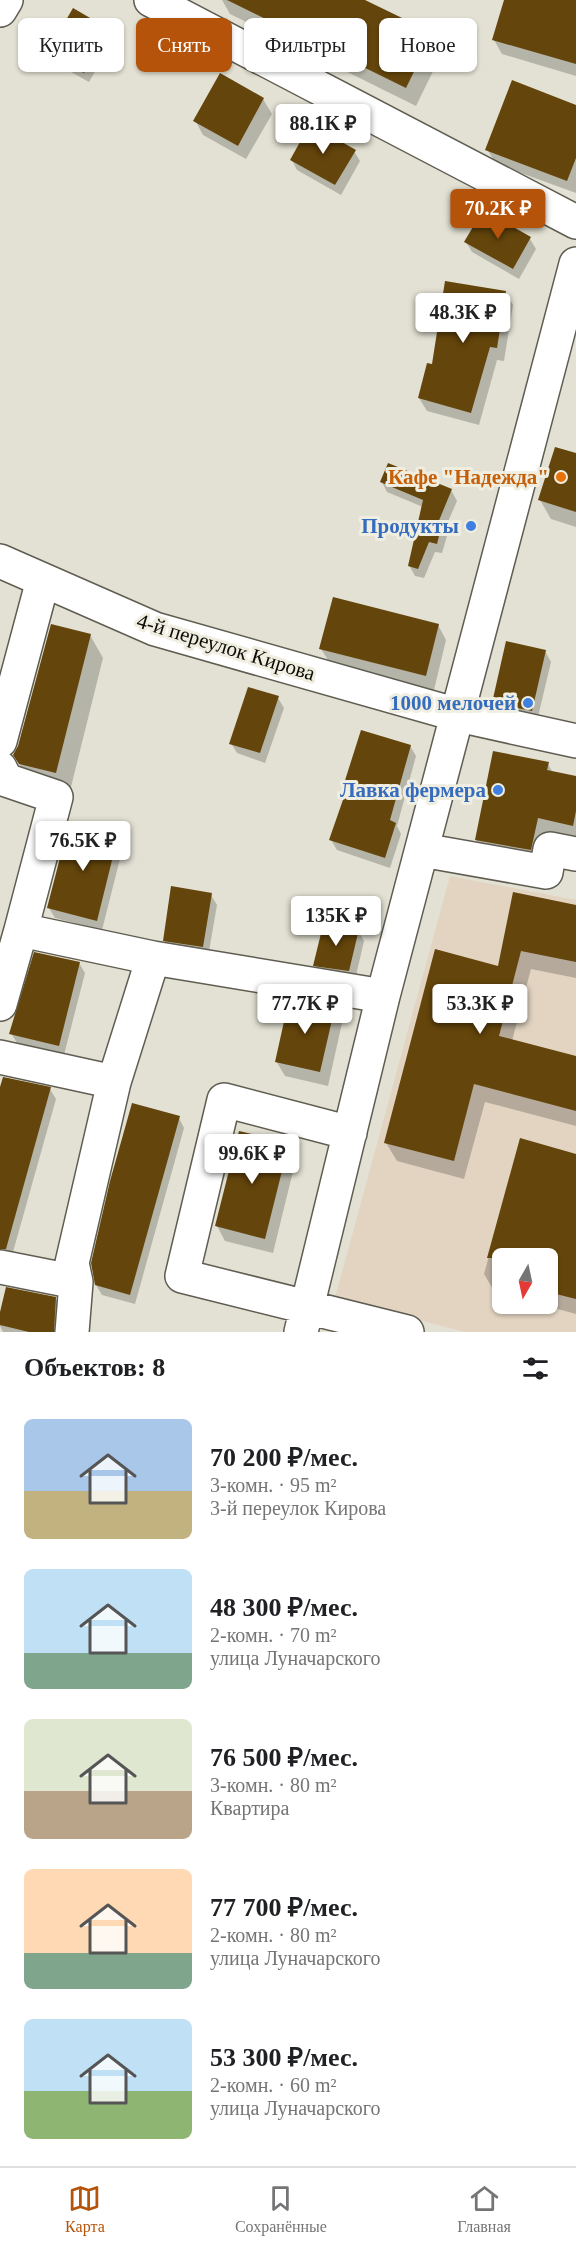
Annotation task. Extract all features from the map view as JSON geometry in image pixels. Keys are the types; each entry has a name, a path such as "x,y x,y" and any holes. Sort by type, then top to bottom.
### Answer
{"street":[{"path":"0,10 6,0"},
{"path":"151,0 576,222"},
{"path":"304,1320 383,996 576,264"},
{"name":"4-й переулок Кирова","path":"0,561 155,629 458,715 576,741"},
{"path":"0,741 44,580"},
{"path":"0,768 6,780 56,797 0,1004"},
{"path":"422,850 546,872 550,849 576,854"},
{"path":"21,930 153,958 383,996"},
{"path":"72,1332 76,1282 72,1263 114,1082 153,958"},
{"path":"0,1057 114,1082"},
{"path":"350,1133 224,1100 182,1276 304,1320 407,1332"},
{"path":"0,1267 76,1282"}],"shaded area":[{"path":"450,876 576,900 576,1332 465,1332 335,1298"}],"building":[{"path":"227,0 365,0 402,18 379,18 379,72 414,72 406,88 367,69 367,18 264,18"},
{"path":"504,0 576,0 576,64 492,40"},
{"path":"73,8 90,18 67,18"},
{"path":"220,73 264,98 238,146 193,121"},
{"path":"512,80 576,105 576,158 567,181 485,150"},
{"path":"310,124 356,150 335,185 290,160"},
{"path":"483,210 531,237 513,269 464,242"},
{"path":"445,281 506,291 497,348 490,347 471,413 418,398 427,363 432,364"},
{"name":"Кафе \"Надежда\"","path":"555,447 576,453 576,512 538,500"},
{"path":"388,463 452,489 438,523 442,524 437,544 429,542 418,569 408,566 423,500 380,482"},
{"path":"333,597 439,624 426,676 319,649"},
{"path":"51,624 91,634 56,773 19,764 13,755 18,746"},
{"path":"506,641 546,650 532,711 492,703"},
{"path":"248,687 279,696 260,753 229,744"},
{"path":"361,730 411,745 390,820 396,823 385,858 329,840 345,794 341,793"},
{"path":"493,751 549,762 547,770 576,776 576,811 573,826 538,818 531,850 475,840"},
{"path":"69,823 118,836 97,921 47,908"},
{"path":"171,886 212,893 203,947 163,941"},
{"path":"513,892 576,905 576,962 521,951 499,1036 576,1056 576,1111 474,1084 454,1161 384,1143 435,949 498,966"},
{"path":"324,921 359,929 349,971 313,966"},
{"path":"34,952 80,962 59,1046 9,1034"},
{"path":"289,999 335,1007 320,1072 275,1062"},
{"path":"3,1077 51,1087 6,1249 0,1249 0,1087"},
{"path":"132,1103 180,1116 130,1295 95,1285 91,1263 110,1181"},
{"path":"239,1131 289,1143 265,1239 215,1226"},
{"path":"520,1138 576,1154 576,1299 558,1294 558,1248 492,1248 492,1258 487,1258"},
{"path":"6,1287 56,1297 54,1332 29,1332 0,1325 0,1312"}],"place":[{"name":"Кафе \"Надежда\"","path":"561,477"},
{"name":"Продукты","path":"471,526"},
{"name":"1000 мелочей","path":"528,703"},
{"name":"Лавка фермера","path":"498,790"}]}
